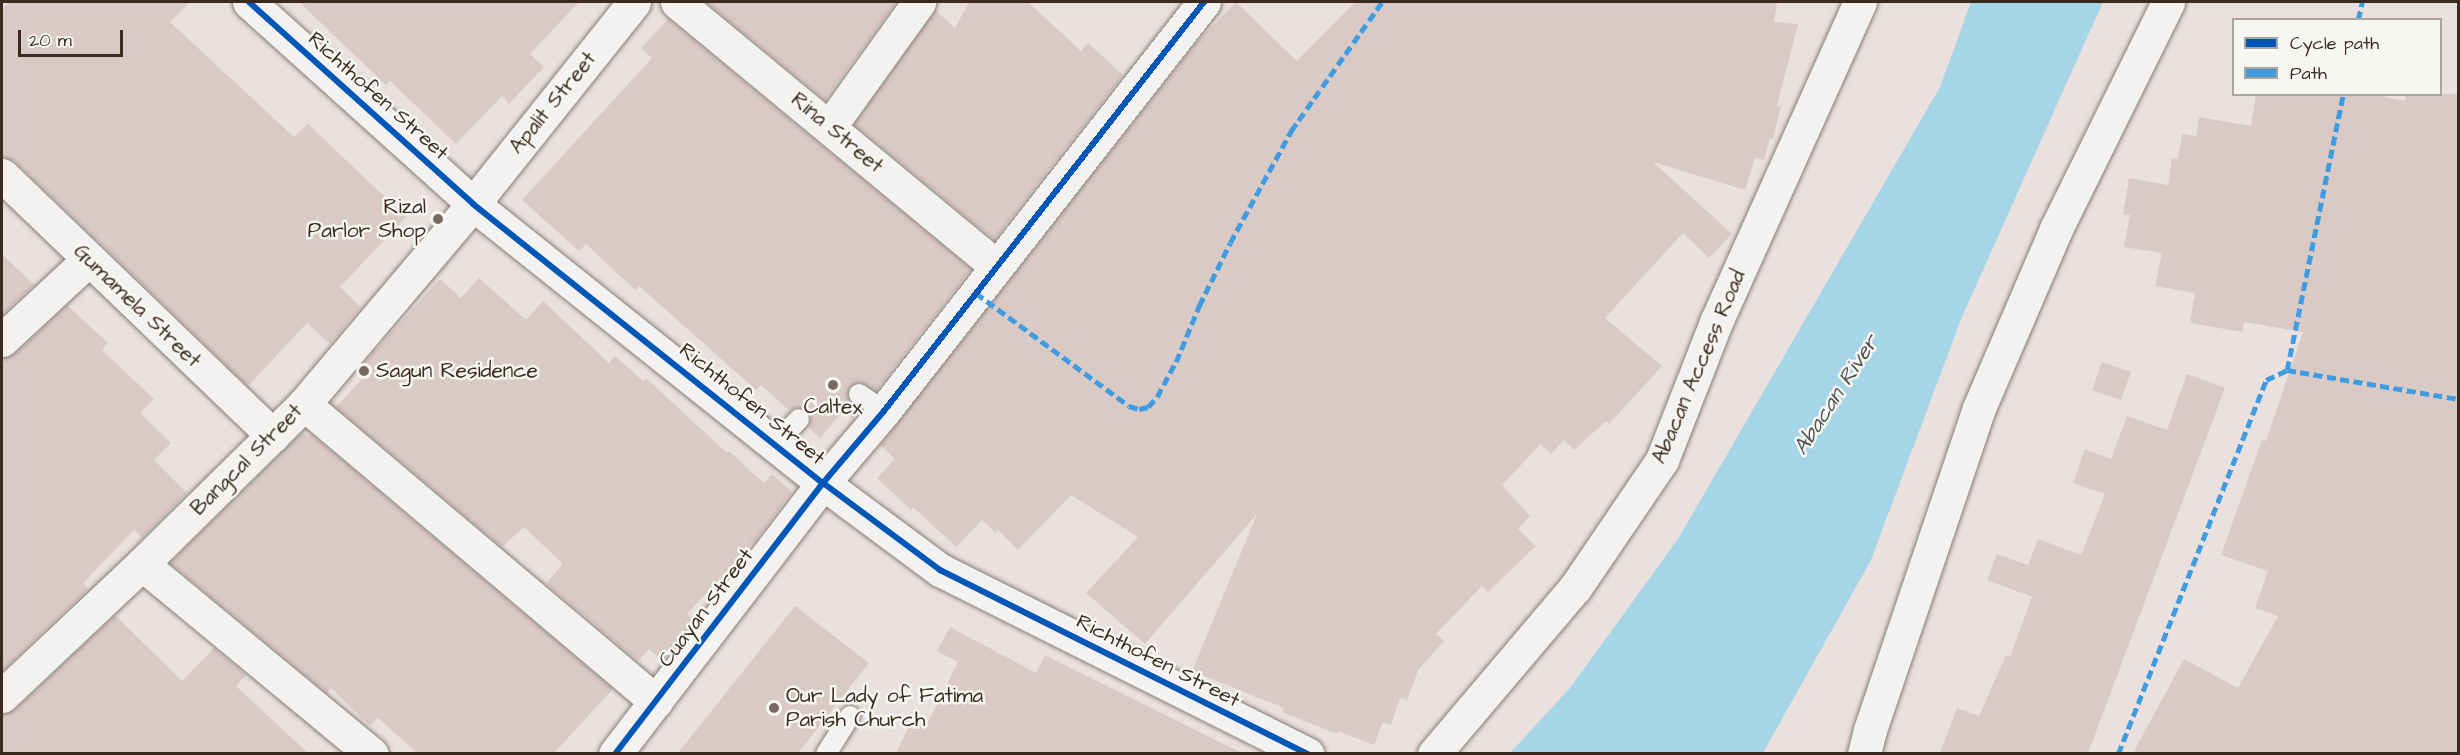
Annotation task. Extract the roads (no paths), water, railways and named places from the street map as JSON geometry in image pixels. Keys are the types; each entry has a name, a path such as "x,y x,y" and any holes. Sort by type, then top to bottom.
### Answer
{"street":[{"name":"Richthofen Street","path":"249,2 473,204 776,443 823,483 940,570 1300,750"},
{"name":"Apalit Street","path":"473,204 634,2"},
{"name":"Rina Street","path":"677,2 830,126 996,266"},
{"path":"830,126 919,2"},
{"name":"Cuayan Street","path":"615,753 823,483 872,402 996,266 1204,2"},
{"name":"Abacan Access Road","path":"1434,753 1575,588 1662,460 1718,320 1860,2"},
{"path":"1864,753 1869,730 1979,408 2056,229 2168,2"},
{"name":"Gumamela Street","path":"2,175 273,436"},
{"name":"Bangcal Street","path":"2,696 142,564 304,404 473,204"},
{"path":"2,340 88,260"},
{"path":"304,404 656,701"},
{"path":"142,564 372,753"}],"lane":[{"path":"776,443 799,419"},
{"path":"826,753 849,716"}],"water":[{"name":"Abacan River","path":"1971,2 2103,2 1962,317 1871,560 1763,753 1510,753 1570,688 1678,539 1940,87"}],"place":[{"name":"Rizal Parlor Shop","path":"438,219"},
{"name":"Sagun Residence","path":"364,371"},
{"name":"Caltex","path":"833,385"},
{"name":"Our Lady of Fatima Parish Church","path":"774,708"}]}
